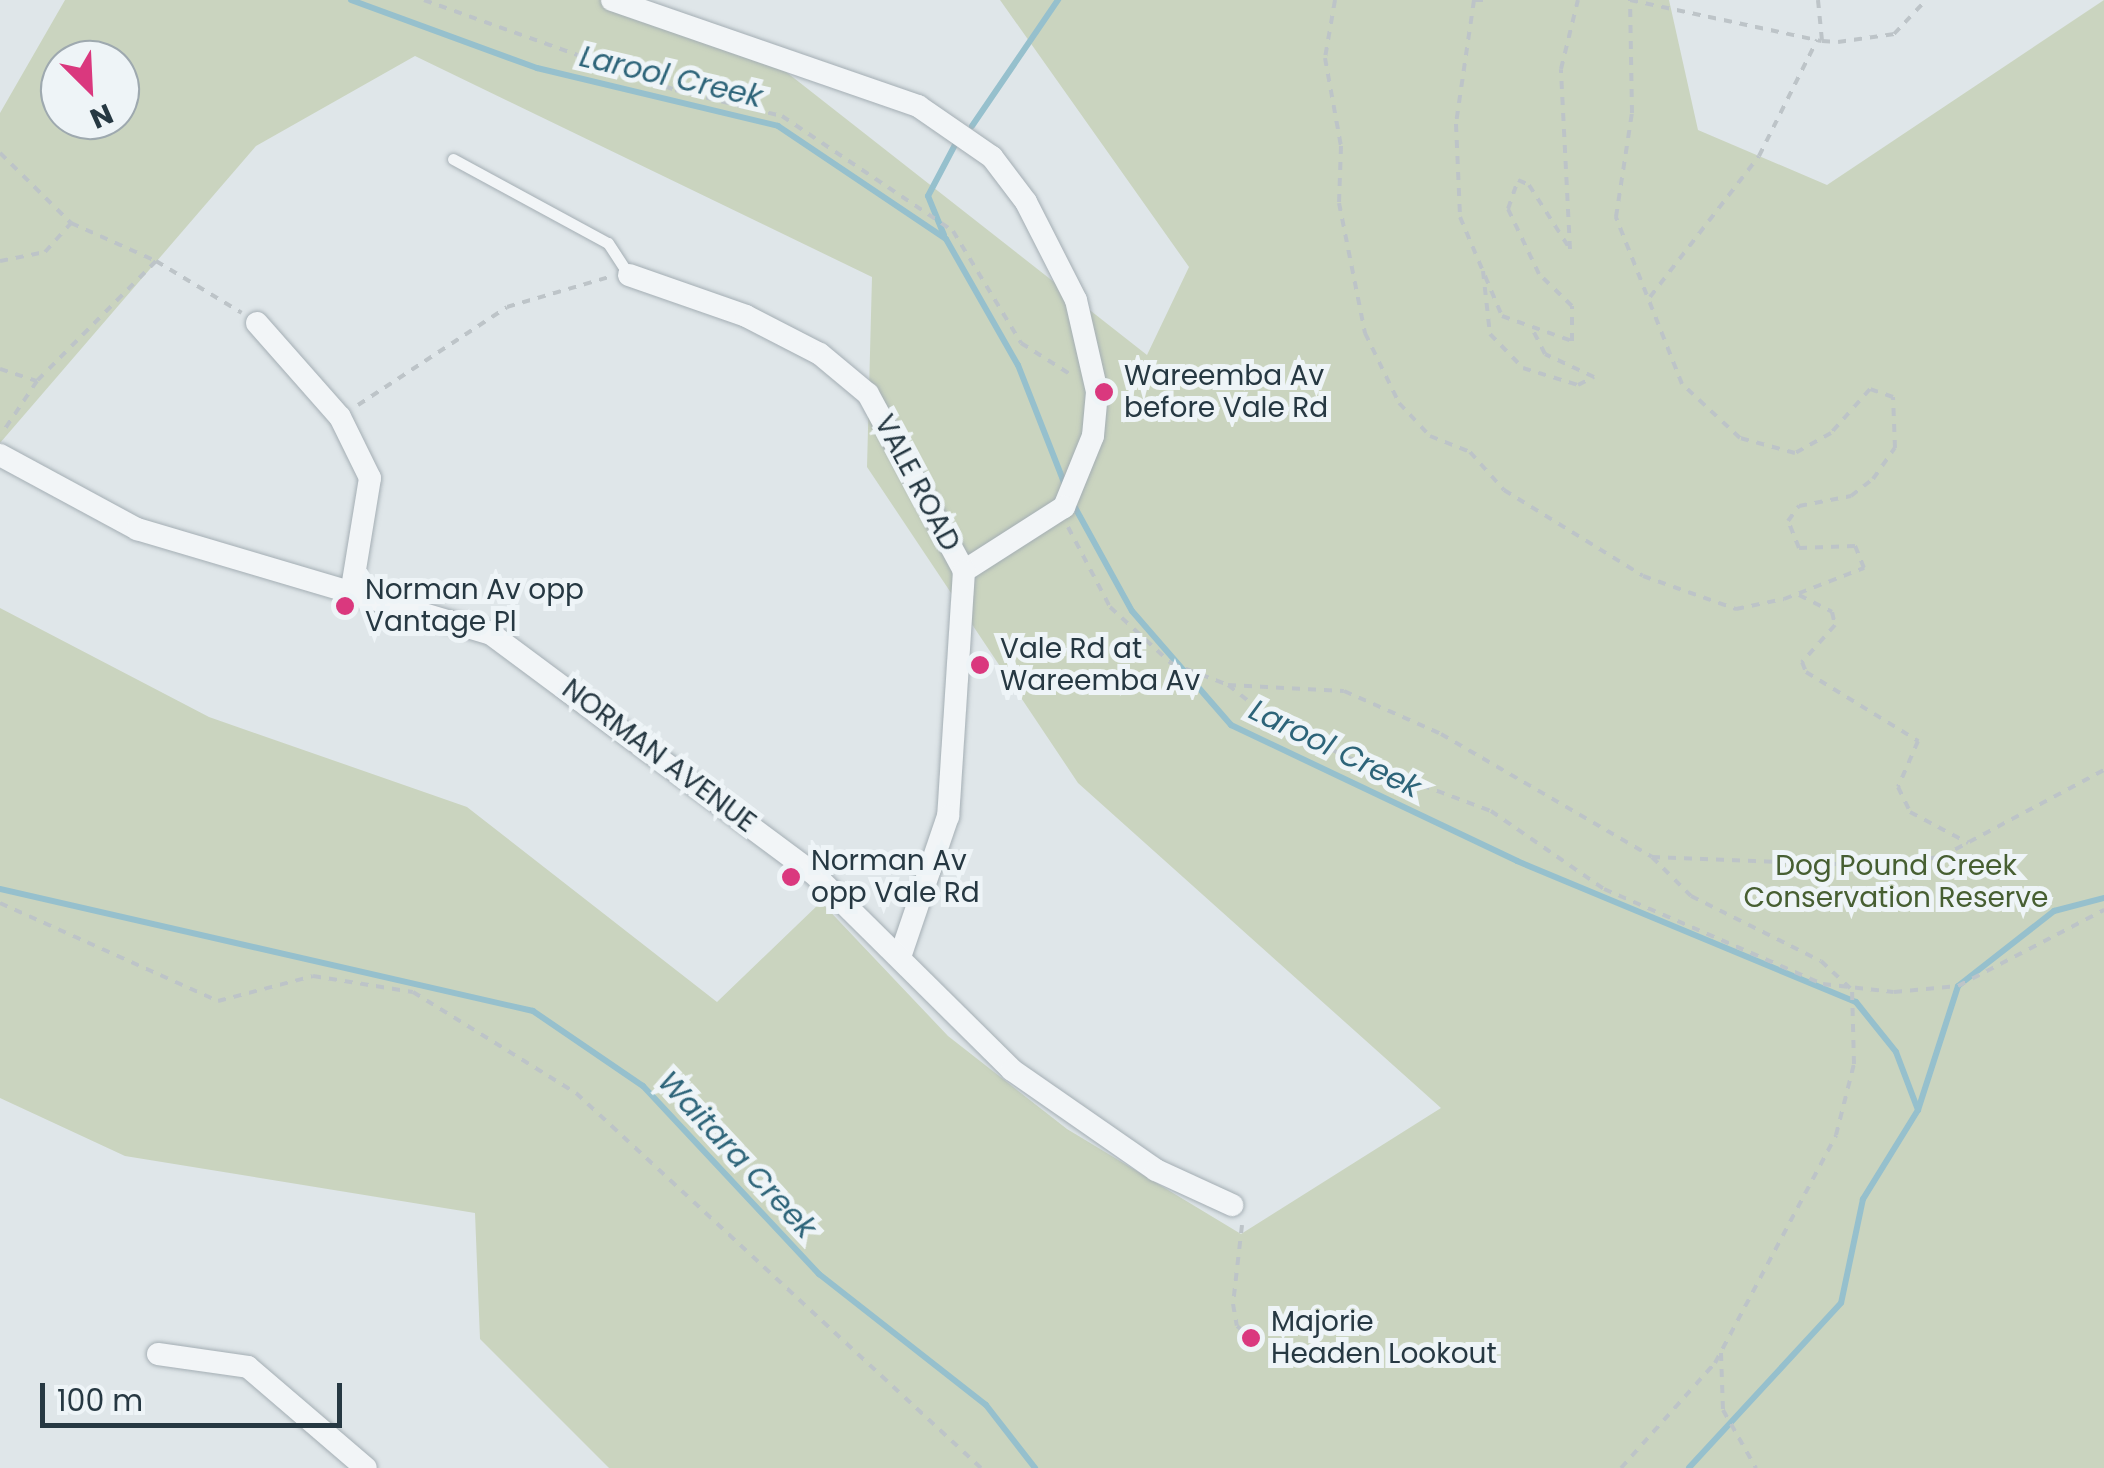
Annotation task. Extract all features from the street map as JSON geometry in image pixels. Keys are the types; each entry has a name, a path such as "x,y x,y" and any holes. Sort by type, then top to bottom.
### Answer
{"street":[{"path":"612,0 957,127 1026,202 1076,300 1097,392 1081,483 1062,508 964,571"},
{"name":"VALE ROAD","path":"629,275 746,316 820,354 868,394 964,571 948,816 901,954"},
{"path":"258,323 340,417 370,478 352,588"},
{"name":"NORMAN AVENUE","path":"0,456 137,528 445,613 541,666 812,872 901,954 938,1003 1012,1070 1156,1170 1232,1205"},
{"path":"158,1354 248,1367 366,1468"}],"lane":[{"path":"453,159 608,243 629,275"}],"path":[{"path":"424,0 675,90 782,116 953,231 1021,343 1097,392"},
{"path":"1334,0 1325,58 1341,146 1340,202 1365,333 1399,403 1430,436 1470,452 1504,490 1642,576 1736,609 1799,594 1864,568 1855,546 1799,548 1788,521 1799,506 1851,496 1874,480 1895,448 1893,398 1870,389 1831,433 1795,453 1763,451 1682,384 1616,218 1632,113 1630,0 1820,40 1894,34 1926,0"},
{"path":"1488,0 1474,0 1454,187 1486,264 1502,316 1572,341 1577,334 1572,306 1538,274 1508,209 1518,180 1528,185 1570,249 1561,69 1578,0"},
{"path":"1650,298 1764,148 1820,40 1818,0"},
{"path":"0,153 71,223 156,261 258,323"},
{"path":"0,261 45,252 71,223"},
{"path":"0,437 37,380 156,261"},
{"path":"1486,264 1484,311 1504,348 1524,368 1563,382 1594,376 1544,354 1533,330"},
{"path":"378,391 492,315 584,280"},
{"path":"0,369 37,380"},
{"path":"1062,508 1110,607 1171,663 1228,685 1274,721 1347,757 1491,811 1604,889 1852,990 1958,986 2104,910"},
{"path":"1799,594 1832,612 1835,625 1802,662 1806,672 1918,741 1898,787 1910,812 1970,844"},
{"path":"1228,685 1344,691 1441,734 1652,857 1690,896 1821,961 1852,990 1854,1064 1836,1134 1721,1351 1621,1468"},
{"path":"1652,857 1865,865 1970,844 2104,770"},
{"path":"0,903 218,1001 314,976 414,992 576,1094 982,1468"},
{"path":"1232,1205 1242,1224 1233,1304 1236,1326 1250,1338"},
{"path":"1721,1351 1722,1410 1754,1456 1756,1468"}],"green space":[{"name":"Dog Pound Creek Conservation Reserve","path":"65,0 643,0 743,38 1147,355 1189,267 1000,0 1669,0 1698,130 1827,185 2104,0 2104,1468 609,1468 480,1339 475,1213 125,1156 0,1098 0,608 209,717 467,807 717,1002 821,902 948,1036 1067,1129 1241,1234 1441,1108 1078,783 867,467 872,277 415,56 256,146 0,443 0,113 40,43 40,140 140,140 140,40 42,40"}],"waterway":[{"name":"Larool Creek","path":"351,0 537,68 778,126 946,239 1018,365 1065,485"},
{"path":"972,126 1058,0"},
{"path":"944,235 928,196 957,141"},
{"name":"Larool Creek","path":"1072,502 1132,611 1231,725 1517,861 1856,1002 1896,1052 1918,1110 1863,1199 1841,1303 1689,1468"},
{"name":"Waitara Creek","path":"0,889 533,1011 643,1086 819,1274 986,1405 1035,1468"},
{"path":"1918,1110 1958,986 2054,911 2104,898"}],"place":[{"name":"Wareemba Av before Vale Rd","path":"1104,392"},
{"name":"Norman Av opp Vantage Pl","path":"345,606"},
{"name":"Vale Rd at Wareemba Av","path":"980,665"},
{"name":"Norman Av opp Vale Rd","path":"791,877"},
{"name":"Majorie Headen Lookout","path":"1251,1338"}]}
